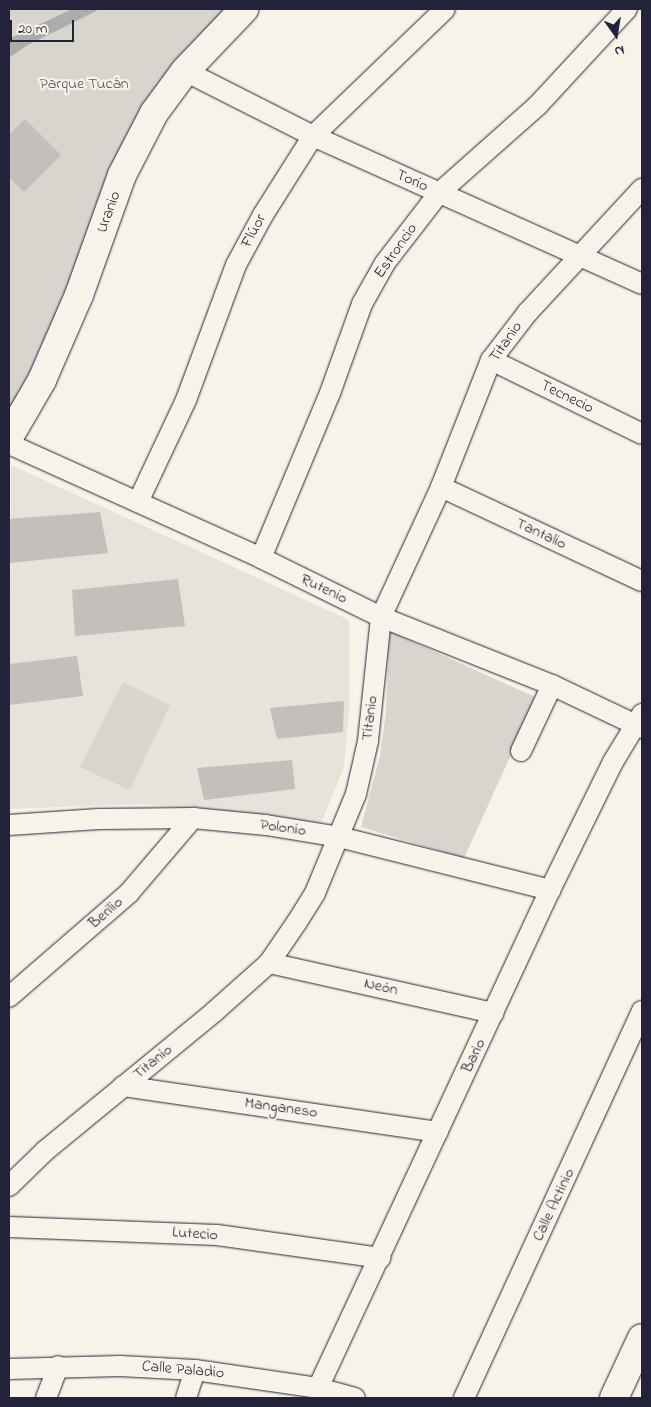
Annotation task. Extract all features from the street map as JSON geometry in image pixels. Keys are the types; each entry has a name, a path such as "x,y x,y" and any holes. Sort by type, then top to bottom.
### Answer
{"street":[{"path":"185,71 219,9"},
{"name":"Uranio","path":"9,438 42,380 71,312 122,175 154,113 185,71 244,9"},
{"name":"Flúor","path":"138,502 186,400 236,265 263,214 313,136 445,9"},
{"name":"Estroncio","path":"261,558 330,393 362,304 385,263 439,193 538,105 627,9"},
{"name":"Torio","path":"185,71 313,136 642,284"},
{"name":"Titanio","path":"9,1186 123,1086 269,963 315,893 356,794 368,741 381,617 441,487 491,360 528,312 642,189"},
{"name":"Tecnecio","path":"491,360 642,434"},
{"name":"Rutenio","path":"9,444 261,558 381,617 640,722"},
{"name":"Tantalio","path":"441,487 642,581"},
{"path":"521,751 552,685"},
{"name":"Bario","path":"318,1388 550,890 640,722"},
{"name":"Polonio","path":"9,825 99,819 193,818 266,825 339,837 550,890"},
{"name":"Berilio","path":"9,997 129,892 193,818"},
{"name":"Neón","path":"269,963 494,1013"},
{"name":"Calle Actinio","path":"464,1398 642,1012"},
{"name":"Manganeso","path":"123,1086 438,1132"},
{"name":"Lutecio","path":"9,1227 217,1236 380,1258"},
{"path":"614,1398 642,1338"},
{"path":"46,1398 58,1366"},
{"name":"Calle Paladio","path":"9,1369 58,1366 120,1366 195,1370 318,1388 355,1398"},
{"path":"186,1398 195,1370"}],"shaded area":[{"path":"72,9 100,9 26,46 9,58 9,39"},
{"path":"11,465 349,620 349,710 344,767 321,823 143,804 9,809"}],"green space":[{"name":"Parque Tucán","path":"9,9 244,9 185,71 9,437"},
{"path":"389,631 537,698 464,858 361,827 380,756 386,712"},
{"path":"123,682 170,705 130,790 80,767"}],"building":[{"path":"25,119 61,155 24,192 9,177 9,135"},
{"path":"100,512 108,553 9,563 9,519"},
{"path":"178,579 185,626 75,636 72,590"},
{"path":"77,656 83,696 9,705 9,664"},
{"path":"344,701 343,732 277,739 270,708"},
{"path":"292,760 295,789 204,800 197,768"}]}
